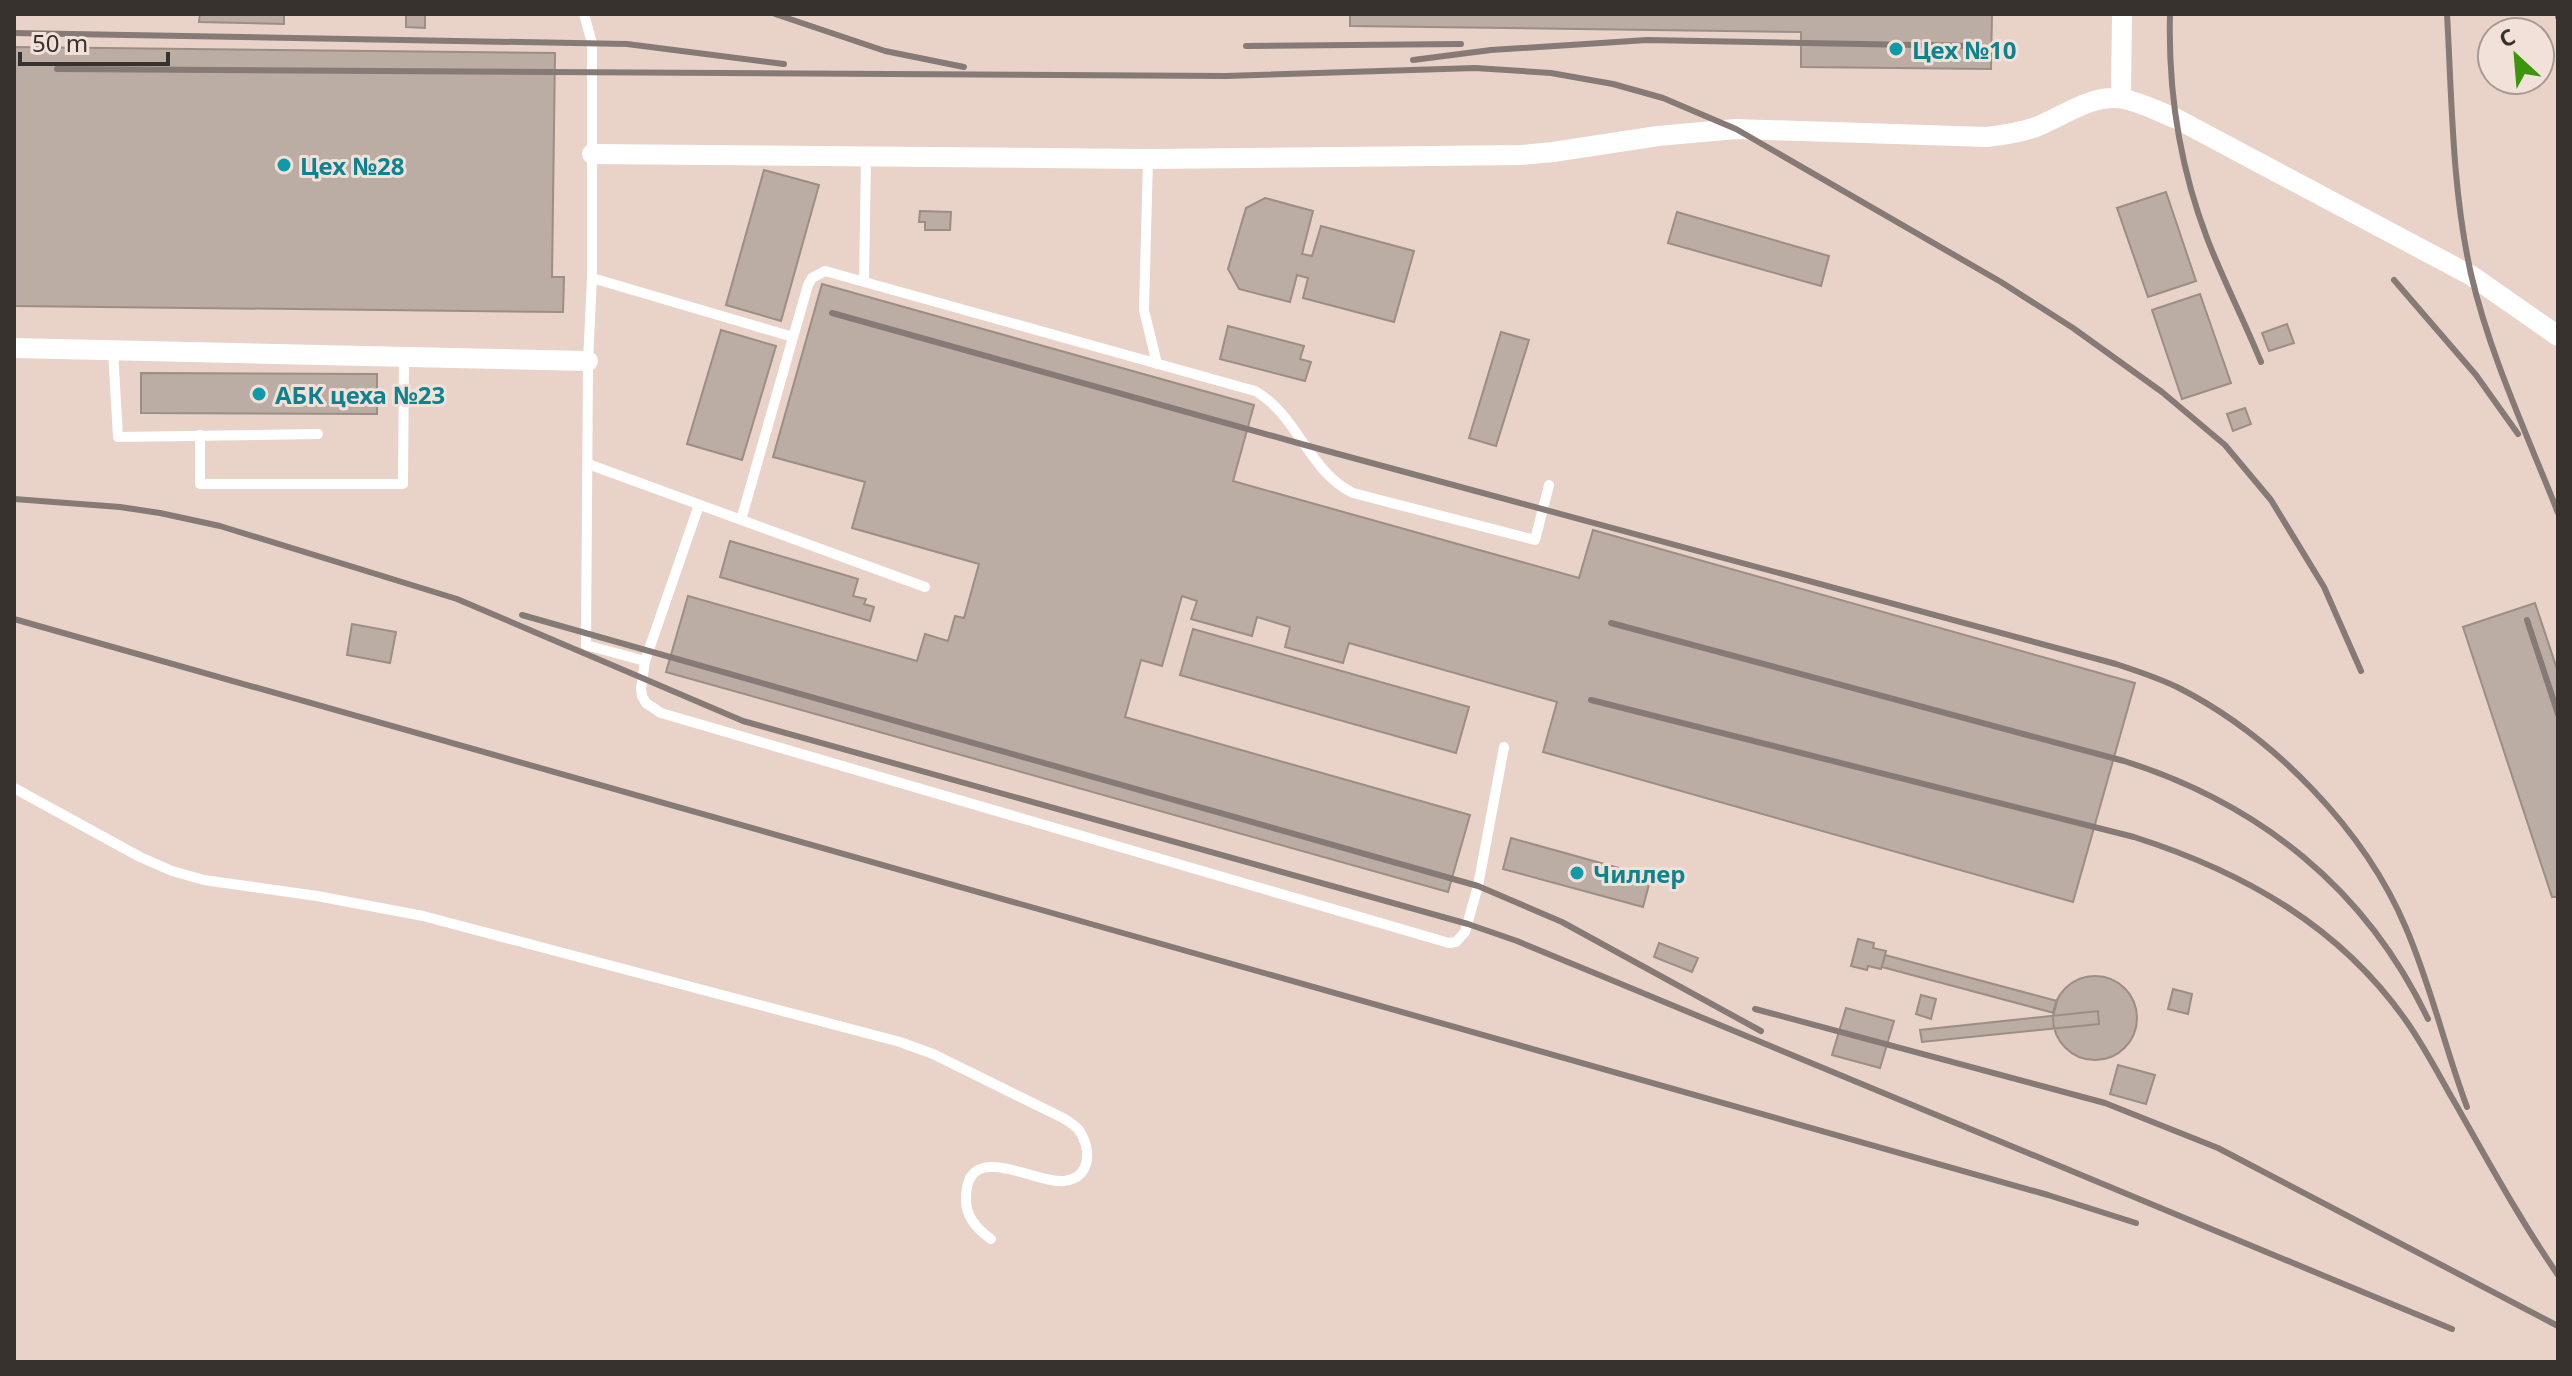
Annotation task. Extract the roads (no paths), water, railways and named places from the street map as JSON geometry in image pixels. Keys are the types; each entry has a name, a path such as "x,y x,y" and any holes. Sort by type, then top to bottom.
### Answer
{"street":[{"path":"2121,98 2122,14"},
{"path":"592,154 1148,159 1522,155 1658,136 1736,129 1987,137 2014,134 2085,103 2121,98 2177,119 2472,276 2558,336"},
{"path":"14,348 588,361"}],"lane":[{"path":"584,14 592,43 586,645 645,661"},
{"path":"864,281 866,157"},
{"path":"1148,159 1144,310 1157,364"},
{"path":"741,520 812,278 825,271 1255,391 1280,411 1330,478 1353,493 1535,540 1549,485"},
{"path":"592,278 793,337"},
{"path":"113,350 118,437 318,434"},
{"path":"200,435 200,484 403,484 404,357"},
{"path":"588,464 925,587"},
{"path":"699,505 645,661 642,696 646,703 661,713 1449,943 1456,942 1465,932 1478,886 1504,747"},
{"path":"14,788 140,857 172,871 204,880 317,896 423,916 900,1042 933,1054 1063,1118 1079,1130 1085,1145 1088,1157 1086,1169 1078,1177 1065,1181 991,1166 980,1169 970,1178 965,1195 966,1207 977,1229 991,1239"}],"railway":[{"path":"775,14 885,51 964,67"},
{"path":"2170,14 2174,99 2190,184 2213,254 2261,362"},
{"path":"2447,14 2456,177 2471,274 2499,365 2558,513"},
{"path":"14,33 627,44 784,64"},
{"path":"1413,60 1491,50 1647,40 1973,46"},
{"path":"1246,46 1461,44"},
{"path":"57,69 1226,76 1475,68 1551,73 1613,84 1663,98 1736,129 2001,282 2073,328 2162,392 2225,445 2271,500 2324,587 2361,671"},
{"path":"2394,280 2476,375 2518,434"},
{"path":"832,313 1305,445 2116,664 2179,688 2214,708 2281,759 2341,822 2366,856 2388,892 2415,950 2467,1107"},
{"path":"14,499 120,507 220,526 457,599 743,721 1468,924 1517,941 2452,1329"},
{"path":"522,615 1478,886 1562,922 1761,1031"},
{"path":"14,619 2048,1195 2136,1223"},
{"path":"2527,620 2558,714"},
{"path":"1611,623 2124,761 2174,779 2220,801 2264,827 2304,857 2340,892 2373,930 2403,972 2428,1019"},
{"path":"1591,700 2134,837 2214,867 2288,907 2353,959 2409,1025 2517,1212 2558,1275"},
{"path":"1755,1009 2105,1103 2218,1148 2558,1326"}],"place":[{"name":"Цех №10","path":"1896,49"},
{"name":"Цех №28","path":"284,165"},
{"name":"АБК цеха №23","path":"259,394"},
{"name":"Чиллер","path":"1577,873"}]}
